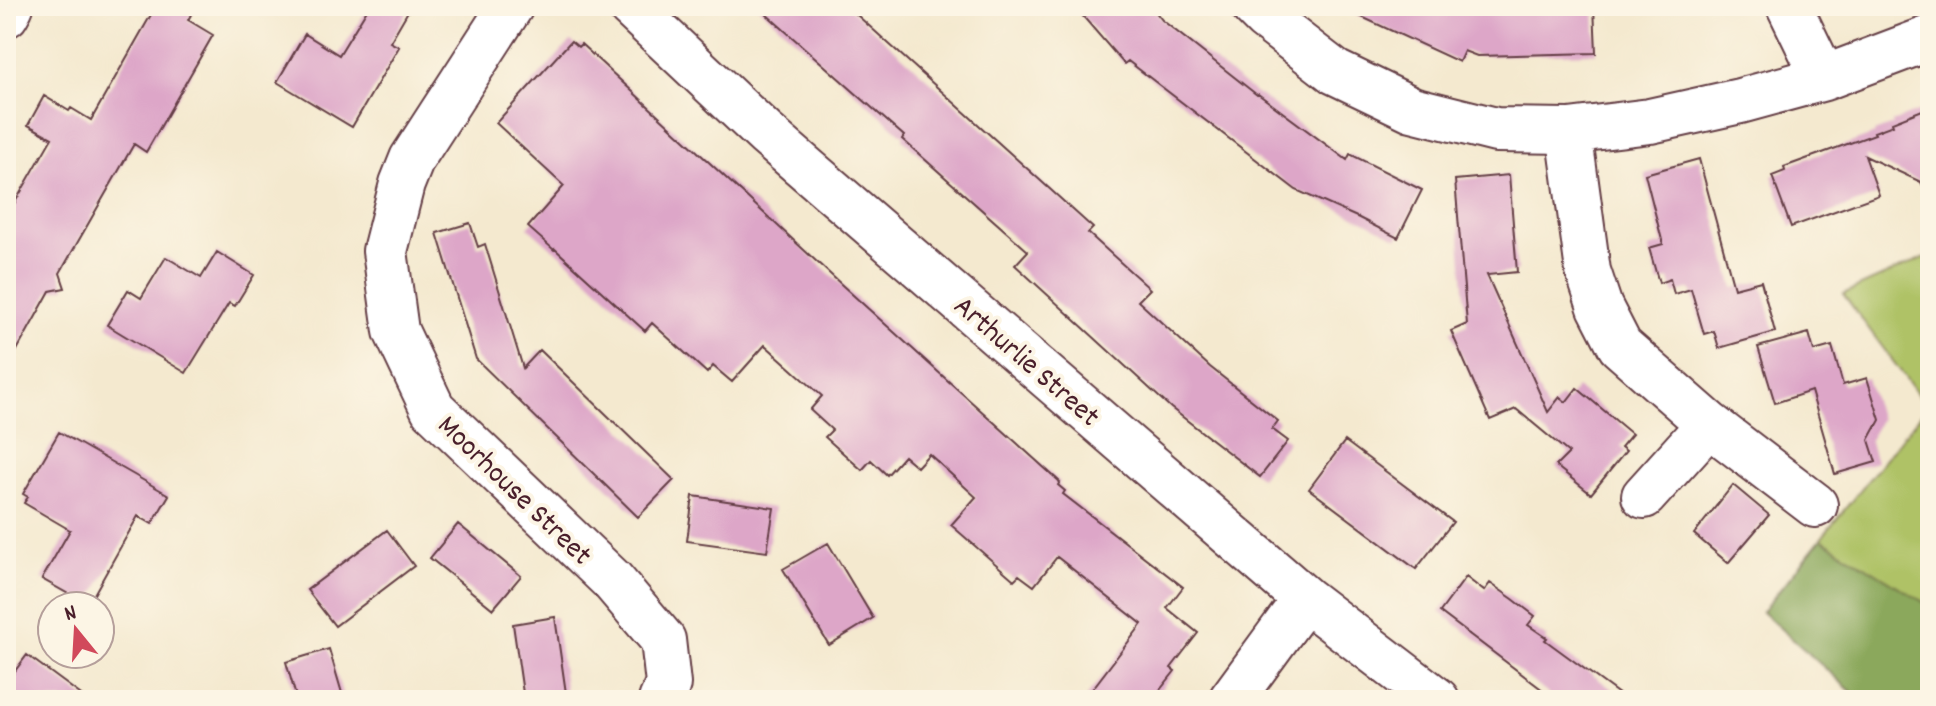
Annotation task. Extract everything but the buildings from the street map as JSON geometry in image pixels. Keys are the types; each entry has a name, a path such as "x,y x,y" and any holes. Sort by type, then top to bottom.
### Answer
{"street":[{"path":"6,15 11,6"},
{"name":"Moorhouse Street","path":"511,6 412,159 402,184 385,251 396,331 433,409 612,580 663,640 668,684 661,700"},
{"name":"Arthurlie Street","path":"630,6 766,134 1305,599 1437,700"},
{"path":"1253,6 1335,72 1412,109 1496,130 1569,131 1650,121 1824,78 1930,38"},
{"path":"1789,6 1824,78"},
{"path":"1569,131 1588,271 1600,307 1620,346 1709,424 1815,505"},
{"path":"1644,496 1709,424"},
{"path":"1231,700 1305,599"}],"green space":[{"path":"1930,255 1930,700 1861,700 1762,612 1927,407 1843,294"},
{"path":"1821,539 1930,606 1930,700 1861,700 1762,612"}]}
